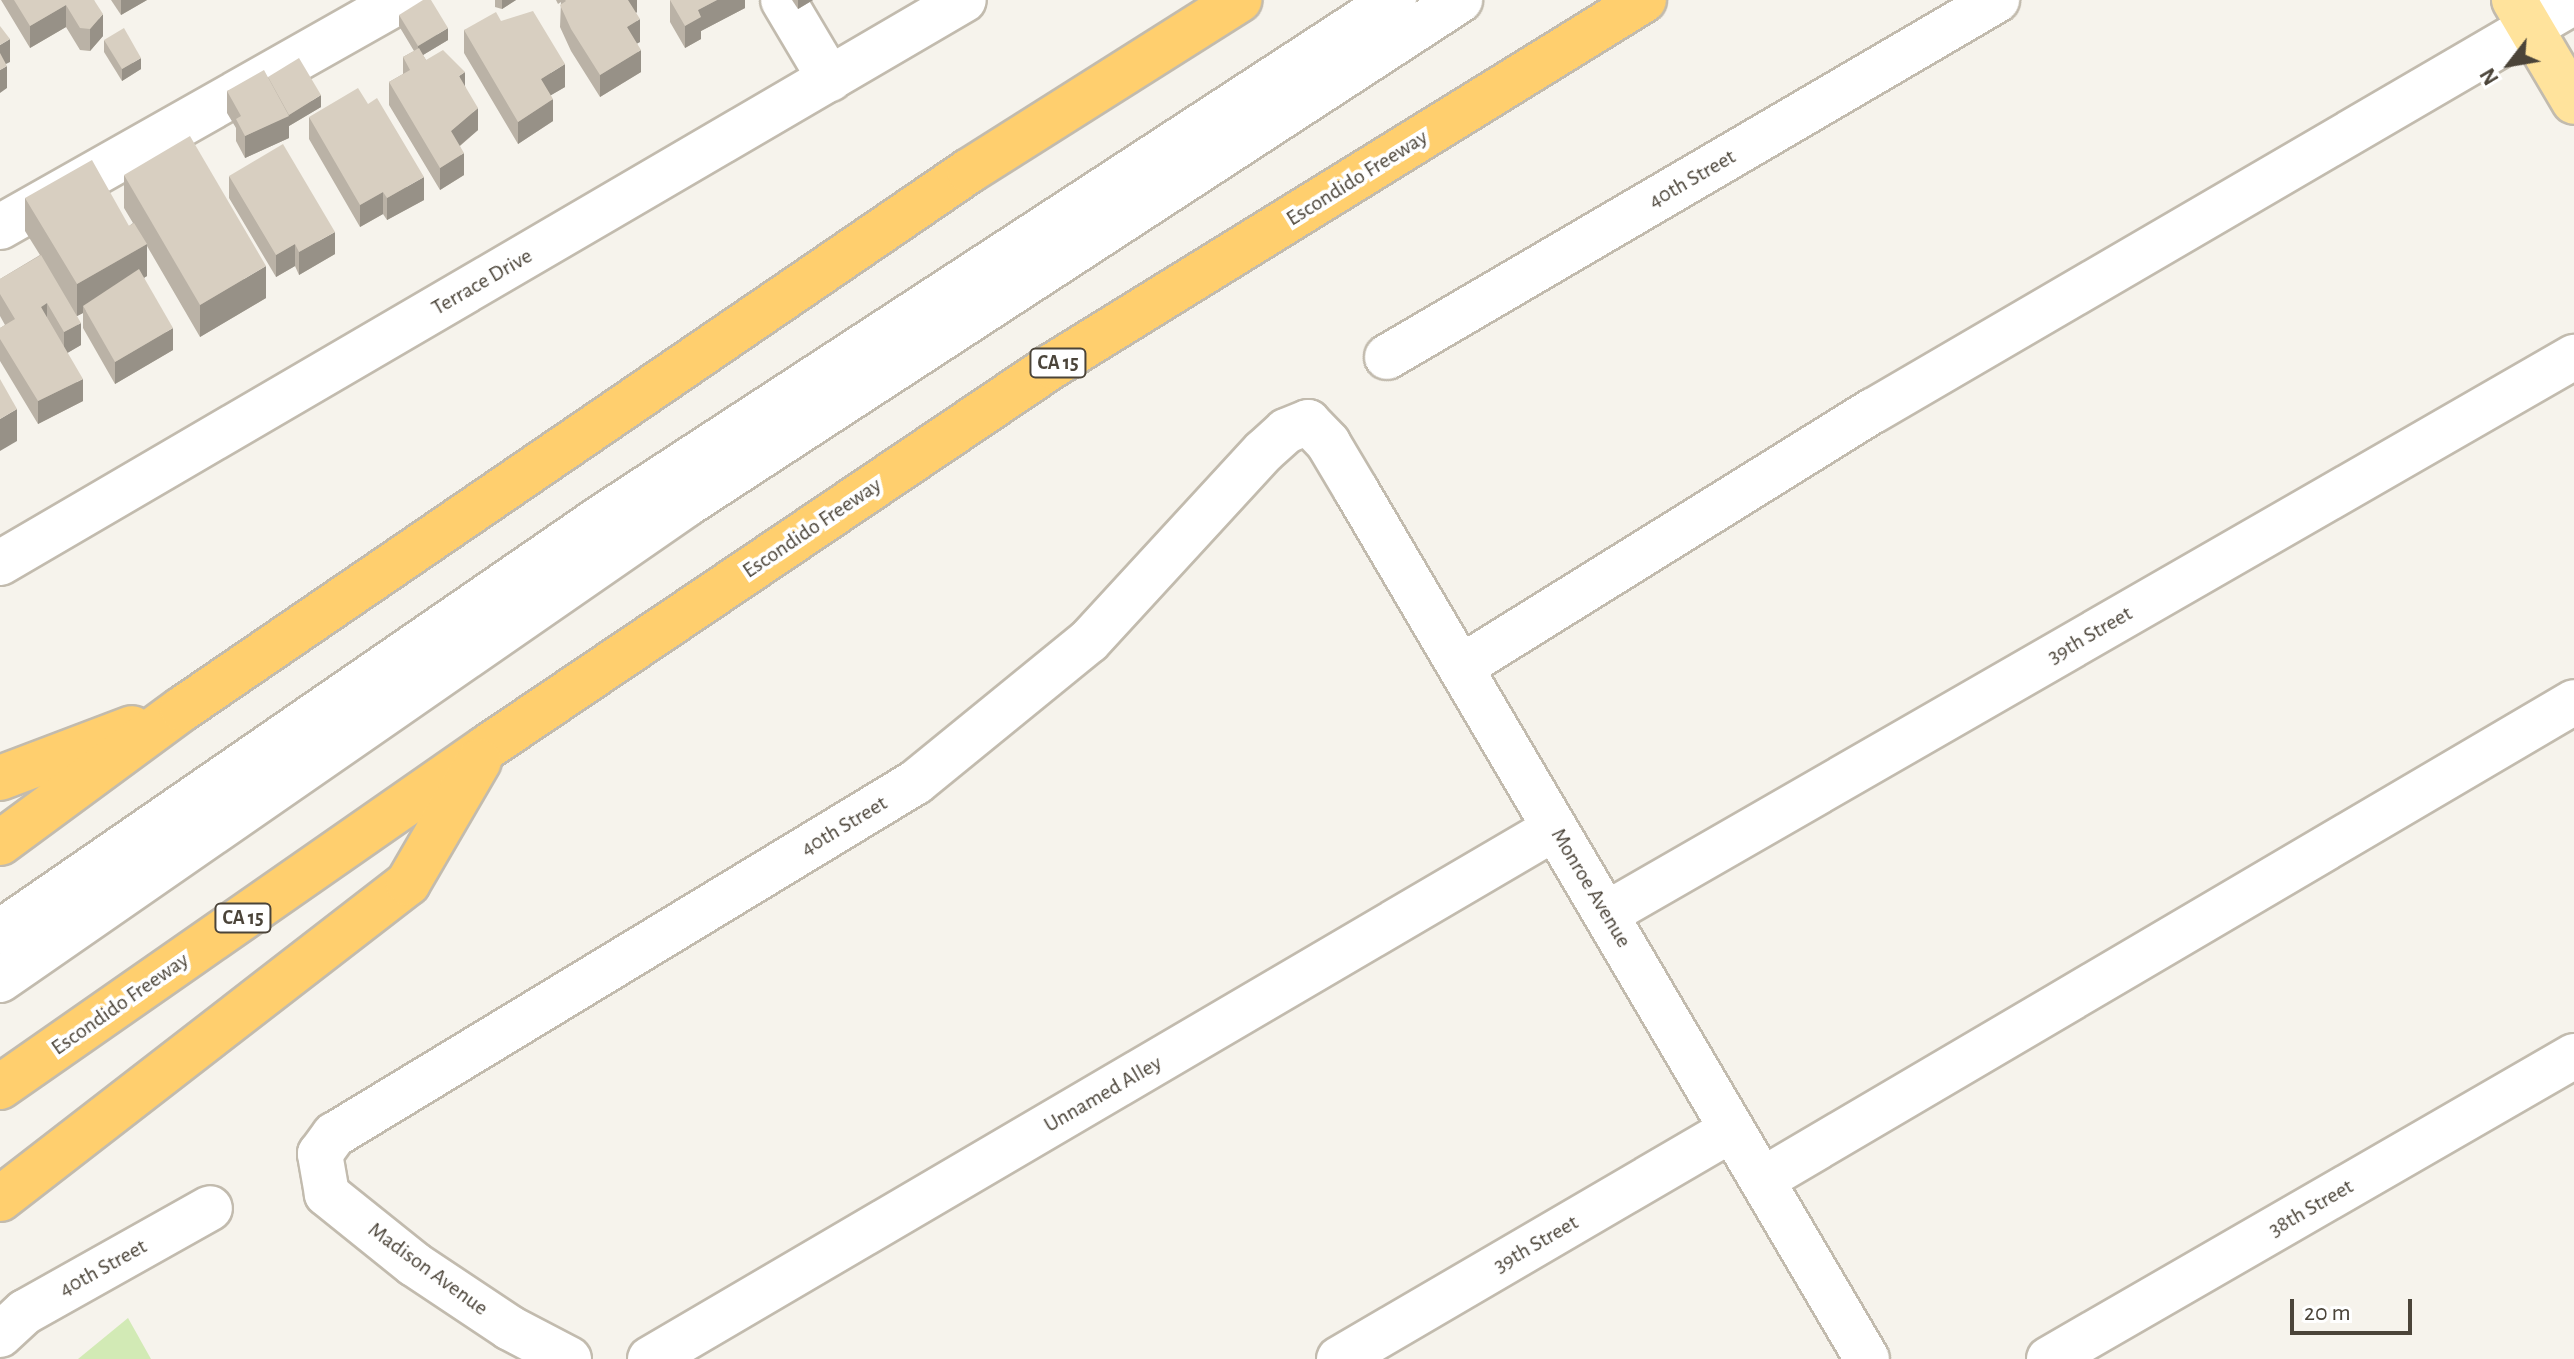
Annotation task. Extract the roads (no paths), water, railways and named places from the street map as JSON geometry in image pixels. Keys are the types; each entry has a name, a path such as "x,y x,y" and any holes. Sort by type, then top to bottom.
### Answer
{"highway":[{"path":"0,843 182,709 969,171 1240,0"},
{"name":"Escondido Freeway","path":"0,1087 486,748 1052,366 1644,0"},
{"path":"0,778 182,709"},
{"path":"0,1199 408,883 486,748"}],"main road":[{"path":"2522,14 2574,102"}],"street":[{"path":"0,227 401,0"},
{"path":"783,0 830,79"},
{"name":"Terrace Drive","path":"0,563 964,0"},
{"path":"0,932 602,517 1394,0"},
{"path":"0,980 687,504 1460,0"},
{"name":"40th Street","path":"1387,357 1997,0"},
{"path":"1461,667 2522,14 2574,2"},
{"name":"39th Street","path":"1606,914 2574,357"},
{"name":"40th Street","path":"320,1154 334,1135 916,782 1089,641 1264,451 1286,431 1308,422"},
{"name":"Monroe Avenue","path":"1308,422 1328,443 1867,1359"},
{"path":"1762,1180 2574,702"},
{"name":"Unnamed Alley","path":"650,1359 1555,828"},
{"name":"38th Street","path":"2049,1359 2574,1056"},
{"name":"39th Street","path":"1339,1359 1732,1129"},
{"name":"Madison Avenue","path":"320,1154 327,1194 414,1264 510,1328 569,1359"},
{"name":"40th Street","path":"0,1335 25,1312 210,1208"}]}
